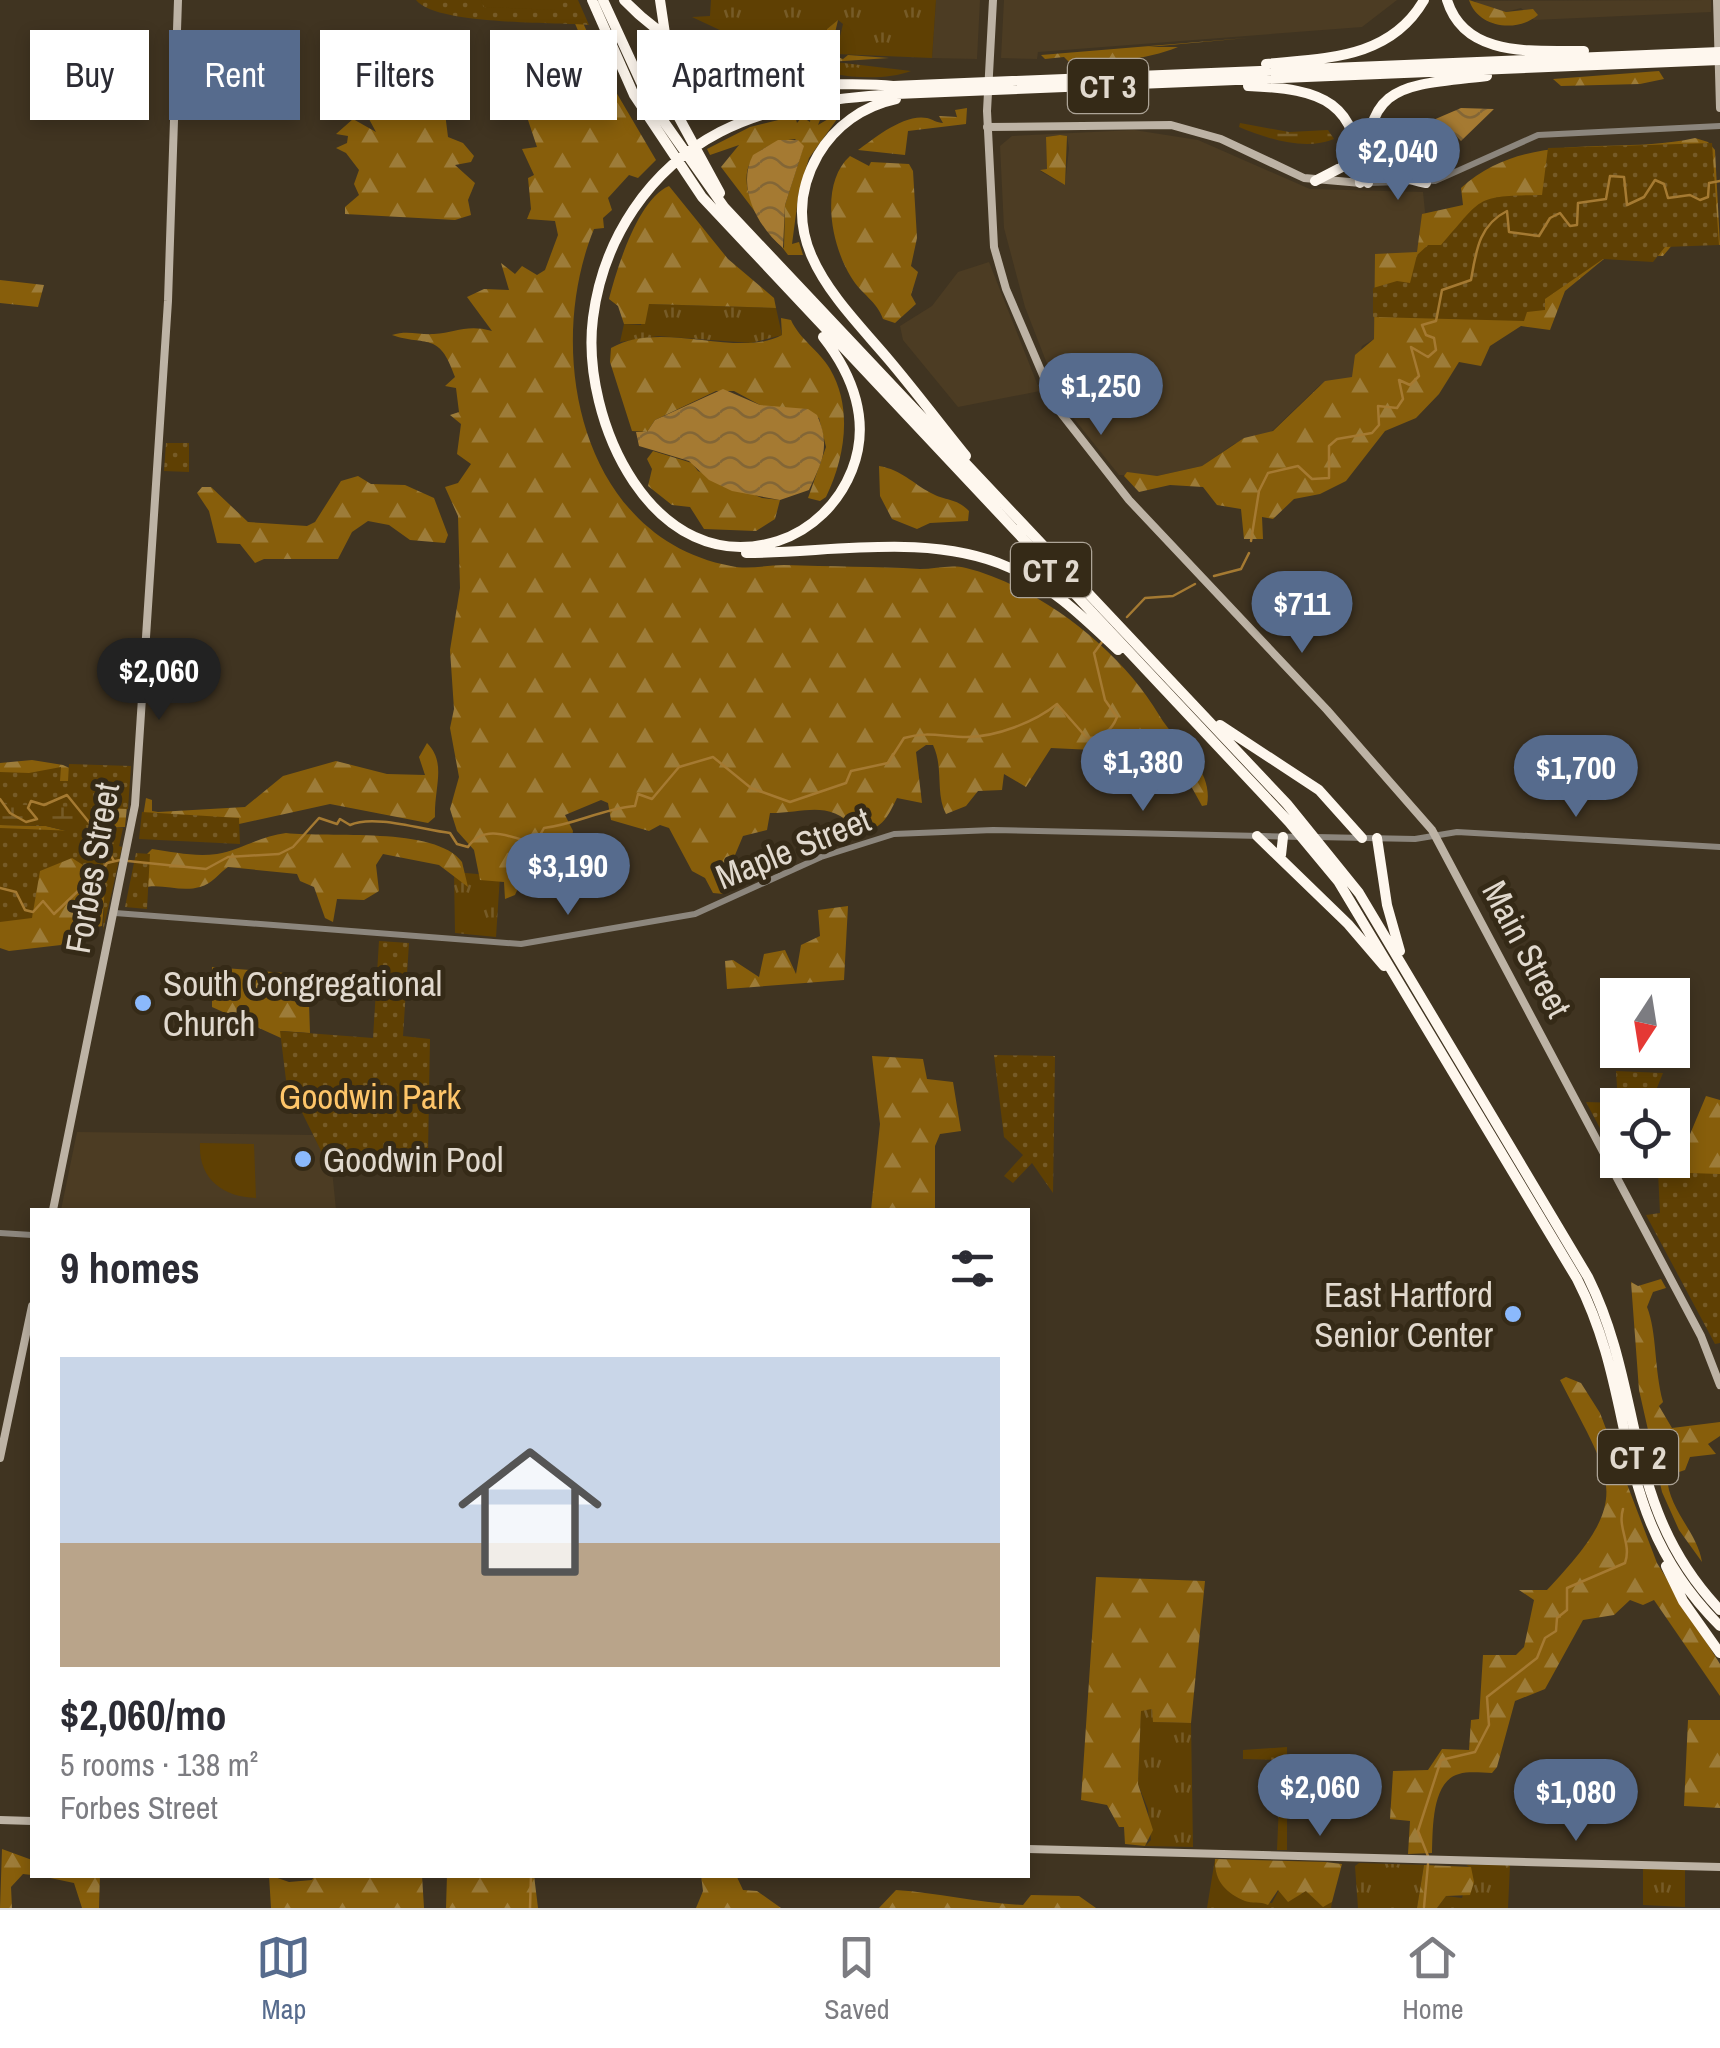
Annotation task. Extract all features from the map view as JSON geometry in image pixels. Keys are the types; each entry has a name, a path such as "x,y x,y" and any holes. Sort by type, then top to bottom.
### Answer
{"highway":[{"name":"CT 2","path":"592,0 623,74 678,167 806,311 1310,845 1346,892 1582,1276"},
{"name":"CT 2","path":"603,0 660,118 707,186 1324,845 1409,976 1582,1276 1614,1346 1655,1512 1682,1563 1720,1610"},
{"path":"624,0 659,32 713,62 760,76 892,86"},
{"path":"660,0 670,87 680,124 704,169 756,242"},
{"path":"1215,77 1369,49 1402,28 1424,0"},
{"path":"1447,0 1463,28 1498,46 1640,55"},
{"name":"CT 3","path":"1215,77 1542,68 1705,57 1720,52"},
{"name":"CT 3","path":"892,86 1003,86 1640,55 1720,60"},
{"path":"1364,183 1366,139 1373,116 1392,95 1409,87 1542,68"},
{"path":"1215,77 1315,95 1343,112 1356,139 1364,183"},
{"path":"892,86 776,104 706,137 654,178 627,207 604,251 590,296 585,343 590,392 600,431 623,476 649,511 687,540 725,552 924,550 986,559 1050,590 1153,678"},
{"name":"CT 3","path":"927,94 972,87"},
{"path":"706,137 750,119 808,104 927,94"},
{"path":"927,94 877,104 849,120 830,139 808,179 803,232 808,254 825,286 900,374 989,489"},
{"path":"1373,116 1373,138 1385,164 1401,176 1426,184"},
{"path":"1315,181 1344,165 1356,139"},
{"path":"654,178 626,220 606,262 593,317 592,364 602,415 622,463 651,504 683,530 734,546 778,540 816,520 846,484 860,443 858,404 845,369 806,311"},
{"path":"1181,693 1245,744 1315,786 1362,838"},
{"path":"1257,836 1365,942 1412,1002"},
{"path":"1281,856 1283,836"},
{"path":"1376,838 1390,918 1409,976"},
{"name":"CT 2","path":"1588,1289 1634,1484 1662,1550 1720,1626"},
{"path":"1662,1550 1677,1591 1720,1654"}],"main road":[{"name":"Forbes Street","path":"54,1208 130,847 168,291 178,0"},
{"name":"Main Street","path":"993,0 987,127 999,268 1064,420 1135,507 1327,710 1435,834 1671,1278 1705,1344 1720,1385"},
{"path":"1717,0 1720,108"},
{"path":"987,127 1131,122 1170,125 1209,134 1315,181 1364,183"},
{"path":"0,1458 30,1316"},
{"path":"0,1820 30,1821"},
{"path":"1030,1849 1720,1867"}],"street":[{"path":"1364,183 1426,184 1538,135 1720,126"},
{"name":"Maple Street","path":"115,913 529,943 695,914 824,856 897,834 993,830 1376,838 1461,832 1720,847"},
{"path":"0,1233 30,1234"}],"shaded area":[{"path":"936,0 980,0 977,59 932,58"},
{"path":"1004,0 1397,0 1362,27 1038,52 1037,59 1001,58"},
{"path":"1711,0 1711,12 1534,20 1521,8 1506,12 1478,6 1475,1"},
{"path":"1134,130 1198,140 1310,189 1423,192 1425,212 1417,252 1376,273 1374,339 1362,346 1353,377 1320,385 1270,433 1234,444 1202,466 1157,476 1119,475 1063,405 1025,307 1004,228 1000,146 1012,136","holes":["1067,136 1069,148 1065,185 1040,171 1047,169 1046,137"]},
{"path":"989,262 1040,391 958,407 903,340 900,326 932,306 958,272"},
{"path":"77,1132 313,1135 332,1170 336,1208 61,1208"}],"green space":[{"path":"416,0 578,0 589,25 470,18 427,8"},
{"path":"481,0 555,0 555,10 484,7"},
{"path":"565,0 573,0 586,30 578,30"},
{"path":"711,0 936,0 932,58 840,54 843,24 838,20 827,30 720,30 692,17 710,16"},
{"path":"1469,0 1506,12 1533,9 1538,15 1520,24 1499,25 1481,17"},
{"path":"1247,38 1148,47 1178,47 1113,61 1069,62 1064,57 1045,59 1041,55"},
{"path":"848,55 889,58 840,61"},
{"path":"840,63 911,71 886,77 842,75"},
{"path":"1659,71 1664,79 1640,84 1561,86 1553,79"},
{"path":"617,94 656,160 638,178 629,175 608,198 612,210 603,218 604,228 594,229 579,277 573,329 576,382 587,433 608,479 639,519 680,548 731,566 960,567 1022,590 1076,624 1124,668 1199,768 1208,792 1207,805 1202,806 1186,777 1169,760 1146,756 1110,765 1093,750 1051,748 1026,787 1004,774 1002,790 978,791 966,806 946,814 936,754 933,745 926,745 916,752 922,803 897,798 882,822 865,830 856,829 826,811 770,813 767,830 743,836 735,855 739,882 724,894 713,893 705,878 692,871 669,828 660,825 649,831 611,820 608,803 601,800 565,815 573,831 569,854 580,866 572,873 554,860 541,858 538,875 523,877 515,895 505,899 504,882 480,880 474,850 457,831 450,809 459,777 450,728 454,709 450,650 460,588 458,516 445,487 458,483 471,464 457,454 461,424 450,415 459,412 456,388 445,386 455,377 443,352 430,343 392,335 492,331 467,297 484,289 509,290 501,263 515,274 522,266 537,275 545,270 558,235 555,221 527,219 531,209 528,178 534,175 522,149 537,147 528,120 617,120"},
{"path":"967,108 966,124 908,131 905,155 858,150 908,119 927,118 943,123 939,116 957,117 955,110"},
{"path":"352,120 376,132 370,120 446,120 448,137 463,143 474,156 471,162 455,165 475,183 468,200 471,215 455,220 345,214 345,207 359,195 354,184 359,170 346,153 336,148 347,143 348,136 336,134"},
{"path":"779,120 820,120 818,125 836,120 809,158 799,191 792,244 799,242 803,255 788,255 781,246 784,248 785,205 803,148 795,139 763,149 753,158 747,181 762,221 721,167 739,145 710,155 707,149 750,127"},
{"path":"1240,123 1289,132 1328,130 1334,139 1311,144 1286,142 1239,127"},
{"path":"1406,124 1410,130 1406,133 1432,152 1437,152 1442,134 1452,131 1459,153 1408,158 1393,135"},
{"path":"1067,136 1065,185 1040,170 1047,169 1046,137"},
{"path":"1695,138 1708,142 1715,150 1720,245 1679,237 1663,256 1610,254 1565,291 1550,330 1521,326 1490,346 1481,366 1459,362 1439,394 1416,418 1385,431 1346,481 1320,494 1294,499 1273,519 1262,517 1263,539 1244,539 1241,509 1217,505 1203,487 1170,485 1139,492 1124,476 1127,472 1157,476 1202,466 1244,438 1273,431 1325,381 1352,377 1355,355 1374,339 1375,254 1417,252 1422,214 1463,205 1461,188 1487,169 1514,157 1543,151"},
{"path":"1712,143 1719,245 1665,247 1653,262 1603,259 1545,299 1545,310 1527,312 1524,321 1373,317 1373,288 1397,281 1410,283 1417,255 1428,245 1441,245 1482,202 1503,196 1542,195 1548,148"},
{"path":"850,156 869,166 871,162 909,164 913,171 917,238 911,266 918,272 911,295 916,304 895,323 883,319 855,283 838,248 832,197 841,168"},
{"path":"669,186 728,259 774,298 776,308 649,304 645,324 624,324 618,306 609,299 617,270 639,219 658,193"},
{"path":"0,280 44,285 38,307 0,303"},
{"path":"649,304 776,308 782,335 751,343 658,336 620,342 624,324 641,325"},
{"path":"781,318 791,320 826,362 842,400 842,450 833,482 820,501 808,498 826,447 819,418 760,405 734,391 716,391 655,420 647,432 632,431 610,362 611,348 653,337 764,341 782,335"},
{"path":"166,443 189,443 189,472 164,471"},
{"path":"653,451 692,463 698,471 762,498 780,500 775,519 756,531 704,529 690,507 672,505 648,486 652,469 647,459"},
{"path":"879,466 960,504 969,511 968,521 930,523 917,529 892,519 880,496"},
{"path":"358,476 371,484 405,485 434,498 448,535 445,543 410,540 389,525 368,521 352,532 338,559 264,559 255,563 240,544 217,543 209,511 197,493 202,487 211,487 248,522 307,526 315,522 341,481"},
{"path":"427,743 438,767 435,817 428,823 330,804 239,824 143,817 146,798 152,800 152,811 158,812 245,807 283,776 336,761 387,774 425,775 419,757"},
{"path":"32,760 63,765 128,796 125,827 107,828 81,795 0,790 0,763"},
{"path":"69,764 131,766 128,809 0,804 0,772 29,773 61,767 60,781 68,781"},
{"path":"0,790 81,795 107,828 123,828 111,884 100,839 46,826 0,825"},
{"path":"142,812 239,818 240,844 139,839"},
{"path":"0,825 46,826 100,839 107,871 102,926 72,932 61,945 9,951 0,948"},
{"path":"0,828 76,831 122,847 103,931 105,879 72,858 40,871 32,918 0,922"},
{"path":"286,833 380,836 429,843 449,851 462,862 468,887 439,865 383,854 376,865 379,891 364,900 337,899 333,922 325,918 314,887 300,881 297,874 228,867 200,887 141,888 147,854 152,849 217,854"},
{"path":"136,853 150,854 147,909 125,907"},
{"path":"454,872 500,876 496,937 455,933"},
{"path":"848,906 844,980 727,989 725,961 733,960 759,977 764,954 785,950 796,974 801,945 820,936 818,910"},
{"name":"Goodwin Park","path":"379,941 409,943 403,1036 430,1039 428,1153 392,1155 392,1167 377,1167 376,1156 325,1159 286,1080 280,1031 373,1038"},
{"path":"212,967 285,973 284,1000 309,1003 310,1033 281,1031 281,1038 212,1007"},
{"path":"994,1055 1055,1056 1053,1193 1032,1163 1013,1183 1004,1176 1023,1155 1004,1137"},
{"path":"872,1056 923,1059 927,1079 953,1082 961,1131 940,1134 935,1146 935,1208 871,1208 880,1124"},
{"path":"1616,1071 1663,1073 1657,1088 1617,1088"},
{"path":"1706,1096 1720,1100 1720,1281 1664,1203 1661,1178 1690,1178 1690,1134"},
{"path":"1586,1102 1600,1102 1600,1128"},
{"path":"200,1143 254,1144 256,1198 233,1194 214,1183 203,1166"},
{"path":"1720,1174 1720,1343 1715,1344 1646,1215 1660,1213 1658,1178"},
{"path":"1661,1279 1666,1288 1653,1292 1647,1307 1663,1402 1659,1406 1672,1428 1720,1422 1720,1436 1708,1444 1716,1454 1690,1457 1685,1470 1667,1476 1672,1499 1695,1540 1702,1562 1679,1530 1662,1492 1639,1390 1631,1282 1638,1286"},
{"path":"1566,1377 1581,1383 1600,1413 1657,1563 1720,1664 1720,1696 1654,1600 1643,1605 1630,1600 1614,1615 1583,1620 1545,1689 1515,1701 1497,1767 1492,1773 1463,1773 1450,1779 1443,1786 1435,1808 1432,1853 1408,1854 1410,1821 1390,1819 1393,1771 1428,1770 1442,1749 1469,1750 1471,1720 1479,1719 1483,1655 1516,1655 1524,1647 1534,1600 1519,1590 1547,1590 1594,1533 1604,1510 1602,1468 1560,1380"},
{"path":"1096,1577 1205,1581 1191,1723 1153,1722 1152,1709 1141,1711 1138,1784 1153,1830 1145,1846 1125,1844 1124,1827 1119,1827 1107,1805 1081,1800"},
{"path":"1152,1709 1154,1722 1191,1723 1193,1847 1145,1846 1151,1840 1148,1809 1138,1784 1141,1710"},
{"path":"1688,1720 1720,1720 1720,1808 1684,1806"},
{"path":"1287,1747 1287,1850 1277,1850 1281,1760 1243,1759 1243,1750"},
{"path":"2,1849 30,1859 30,1875 23,1874 11,1887 12,1908 0,1908"},
{"path":"1215,1859 1219,1880 1242,1896 1272,1903 1279,1890 1302,1894 1306,1890 1323,1906 1332,1902 1331,1908 1207,1908"},
{"path":"1215,1859 1342,1864 1332,1902 1323,1907 1306,1891 1288,1902 1278,1890 1268,1905 1245,1901 1227,1890 1219,1880"},
{"path":"1424,1865 1417,1908 1358,1908 1355,1866"},
{"path":"1424,1865 1471,1867 1474,1882 1470,1895 1446,1896 1437,1908 1417,1908"},
{"path":"1466,1865 1510,1865 1508,1908 1437,1908 1446,1896 1462,1898 1471,1868"},
{"path":"1643,1868 1685,1870 1685,1907 1643,1905"},
{"path":"50,1878 100,1878 99,1908 82,1908 74,1883"},
{"path":"269,1878 289,1882 313,1878 422,1878 424,1908 271,1908"},
{"path":"447,1878 534,1878 538,1908 446,1908"},
{"path":"701,1878 737,1878 743,1890 757,1891 781,1908 696,1908 703,1891"},
{"path":"896,1890 1023,1905 1031,1895 1079,1896 1096,1908 879,1908"}],"water":[{"path":"1461,108 1494,109 1461,141 1452,131 1442,134 1437,152 1425,154 1404,145 1410,130"},
{"path":"778,140 798,140 804,146 785,205 783,248 758,218 747,180 753,155"},
{"path":"723,389 760,405 808,409 817,415 824,445 809,490 780,500 732,491 709,480 689,461 639,446 636,432 647,432 655,420"}],"waterway":[{"path":"1251,541 1259,491 1268,473 1298,466 1312,479 1329,478 1329,446 1337,439 1372,433 1379,425 1378,406 1397,408 1403,399 1399,380 1410,385 1419,376 1411,347 1428,357 1436,350 1434,338 1426,335 1422,325 1436,321 1442,290 1471,280 1480,240 1498,217 1507,211 1509,232 1539,236 1550,218 1560,213 1570,226 1577,225 1578,203 1606,199 1610,176 1624,177 1627,205 1644,197 1655,180 1664,184 1668,198 1690,195 1700,200 1708,197 1709,183 1720,181"},
{"path":"1214,576 1241,569 1249,553"},
{"path":"1127,617 1145,598 1173,596 1195,584"},
{"path":"128,861 206,869 228,857 279,854 293,847 319,818 337,824 340,819 350,825 385,822 450,833 457,844 468,847 482,835 490,834 535,844 544,828 635,806 638,794 652,799 679,767 713,757 751,788 790,802 846,783 851,771 888,763 904,738 990,734 1027,722 1057,704 1087,738 1097,737 1117,717 1105,700 1094,653 1102,642"},
{"path":"0,799 10,813 26,822 37,819 28,808 31,801 44,805 67,795 101,837 97,843 101,850 106,847 114,861"},
{"path":"0,888 16,892 25,910 33,912 43,901 54,914 78,891 89,889 107,863 120,860"},
{"path":"1428,1856 1418,1831 1441,1760 1475,1752 1489,1725 1487,1697 1537,1658 1545,1638 1556,1631 1557,1618 1567,1610 1567,1588 1625,1563 1623,1509"},
{"path":"1424,1907 1428,1864"},
{"path":"530,1908 531,1878"}],"place":[{"name":"South Congregational Church","path":"143,1003"},
{"name":"Goodwin Pool","path":"303,1159"},
{"name":"East Hartford Senior Center","path":"1513,1314"}]}
